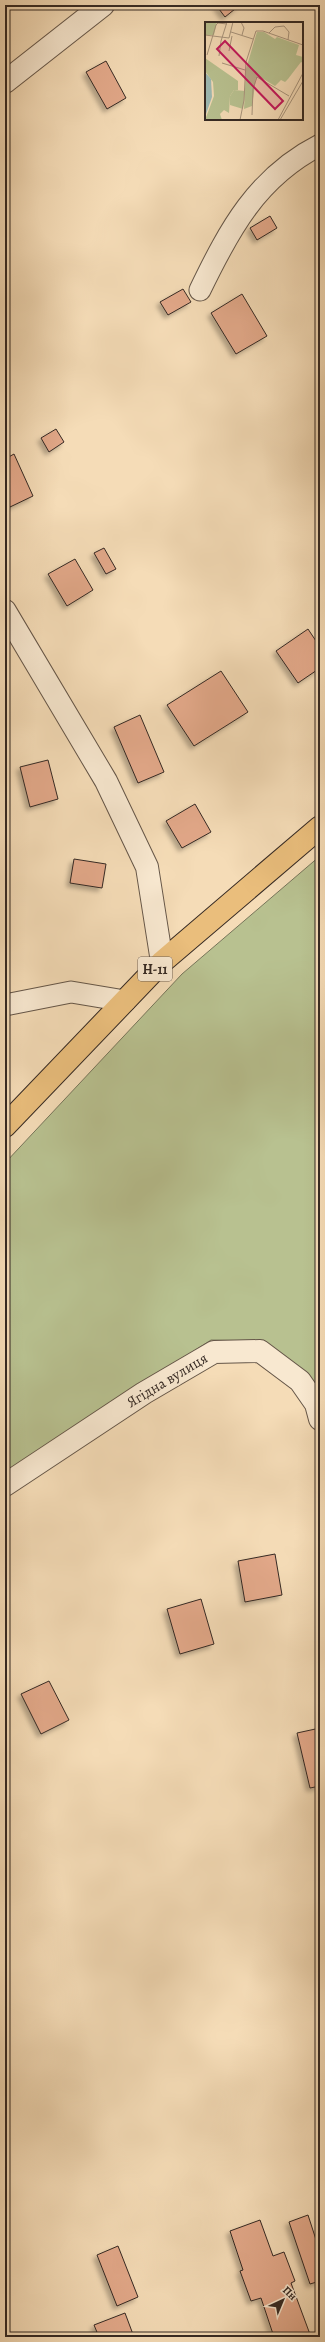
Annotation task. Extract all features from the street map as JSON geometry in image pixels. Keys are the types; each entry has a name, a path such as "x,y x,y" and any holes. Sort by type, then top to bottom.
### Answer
{"main road":[{"name":"Н-11","path":"5,1126 162,962 320,827"}],"street":[{"path":"5,82 103,5"},
{"path":"5,612 106,781 147,867 162,962"},
{"name":"Ягідна вулиця","path":"5,1485 144,1393 214,1352 260,1351 300,1381 316,1404 320,1419"}],"lane":[{"path":"200,290 221,247 245,207 274,177 320,146"},
{"path":"5,1005 71,992 124,1001"}],"green space":[{"path":"320,856 320,1393 304,1373 265,1341 211,1340 5,1472 5,1163 182,974"}],"building":[{"path":"216,5 240,5 225,17"},
{"path":"106,61 126,98 107,109 86,72"},
{"path":"270,216 277,228 257,240 250,228"},
{"path":"183,289 191,302 168,315 160,302"},
{"path":"242,294 267,336 236,354 211,313"},
{"path":"56,429 64,442 49,452 41,438"},
{"path":"14,454 33,496 10,507 5,495 5,459"},
{"path":"104,548 116,569 106,574 94,553"},
{"path":"75,559 93,590 67,606 48,574"},
{"path":"308,629 320,647 320,668 298,683 276,651"},
{"path":"221,671 248,712 194,746 167,705"},
{"path":"140,715 164,772 138,783 114,727"},
{"path":"48,760 58,799 30,807 20,767"},
{"path":"195,804 211,832 182,848 166,821"},
{"path":"74,859 106,864 102,888 70,883"},
{"path":"275,1554 282,1595 245,1602 238,1561"},
{"path":"201,1599 214,1644 180,1654 167,1609"},
{"path":"49,1681 69,1720 41,1734 21,1694"},
{"path":"320,1728 320,1786 310,1788 297,1733"},
{"path":"308,2215 320,2252 320,2281 310,2284 289,2222"},
{"path":"260,2220 273,2256 284,2252 295,2281 291,2283 311,2337 274,2337 261,2298 251,2301 240,2271 243,2270 230,2231"},
{"path":"118,2246 138,2297 117,2306 97,2255"},
{"path":"125,2313 134,2337 99,2337 94,2325"}]}
